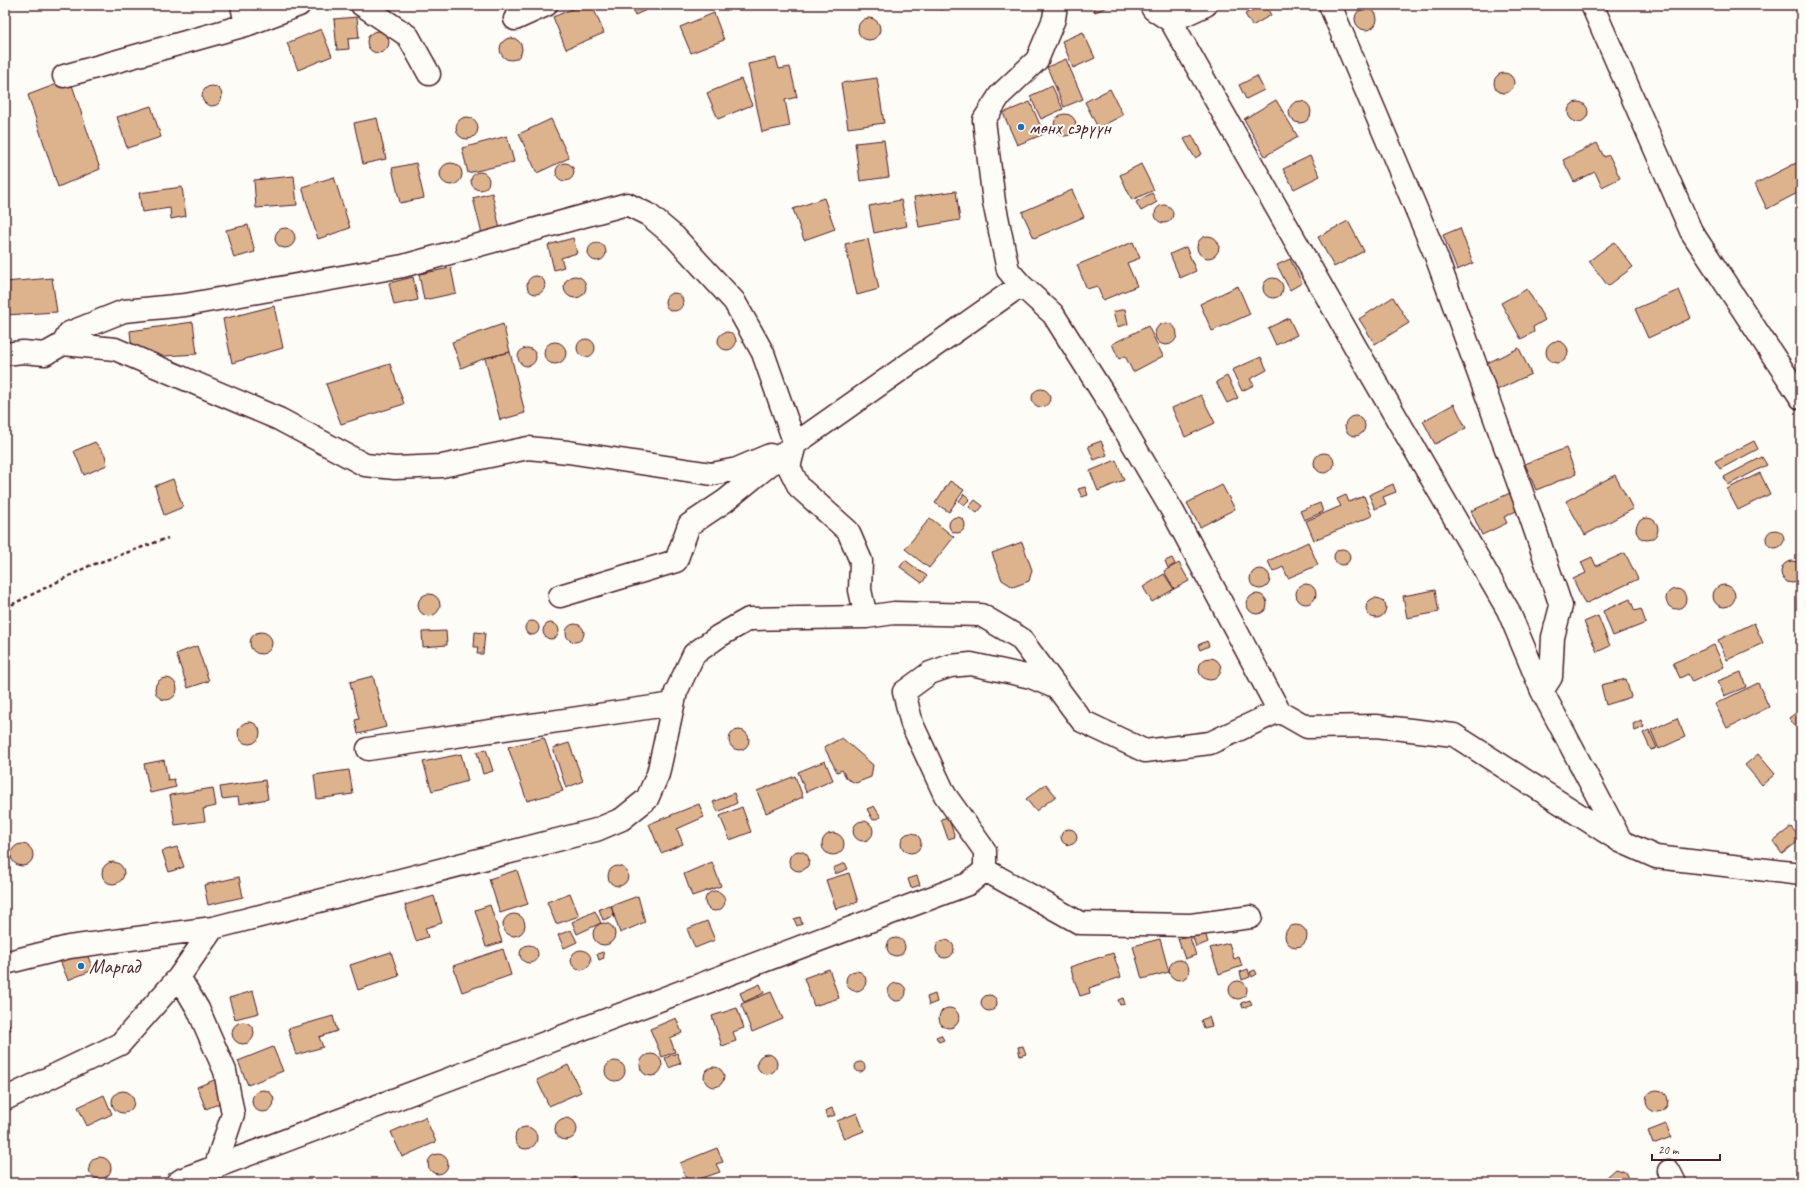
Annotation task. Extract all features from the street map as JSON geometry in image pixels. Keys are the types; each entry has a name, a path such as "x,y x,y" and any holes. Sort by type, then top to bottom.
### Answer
{"street":[{"path":"64,76 244,15 299,5"},
{"path":"362,5 408,36 429,74"},
{"path":"515,19 546,5"},
{"path":"1056,5 1054,19 1037,60 1000,95 984,120 994,202 1008,270 1021,285 1053,314 1106,398 1173,512 1279,711 1307,727 1376,726 1454,735 1620,840 1656,857 1801,874"},
{"path":"1151,5 1153,9 1172,21 1356,348 1508,610 1542,690 1620,840"},
{"path":"1172,21 1206,5"},
{"path":"1330,5 1436,256 1529,512 1561,606 1553,637 1551,677 1542,690"},
{"path":"1592,5 1691,230 1801,398"},
{"path":"5,354 23,352 45,354 63,344 69,333 124,311 185,305 403,266 627,204 649,215 675,237 734,301 763,353 795,444 789,467 799,487 848,531 861,561 860,590 866,617"},
{"path":"560,596 676,561 689,525 725,501 795,444 1021,285"},
{"path":"63,344 114,349 279,419 365,465 395,468 442,466 528,448 568,452 712,474 736,469 795,444"},
{"path":"5,963 68,948 213,928 596,830 622,819 647,799 658,774 676,692 694,654 719,636 749,619 866,617 894,613 981,615 1020,638 1082,720"},
{"path":"985,870 985,851 945,795 912,724 904,692 930,673 950,666 972,664 1031,677 1056,686 1082,720 1145,751 1210,743 1279,711"},
{"path":"368,749 673,704"},
{"path":"985,870 1080,923 1191,925 1251,917"},
{"path":"182,1182 215,1168 920,903 968,884 985,870"},
{"path":"5,1099 120,1044 179,977 213,928"},
{"path":"179,977 198,1009 225,1071 233,1114 215,1168"}],"path":[{"path":"5,606 11,605 89,566 168,538"}],"building":[{"path":"582,5 592,5 604,33 566,49 553,17"},
{"path":"631,5 658,5 635,15"},
{"path":"939,5 964,5 940,10"},
{"path":"1092,5 1113,5 1095,12"},
{"path":"1262,5 1265,5 1271,15 1252,26 1245,14"},
{"path":"1362,8 1370,8 1377,15 1377,23 1370,30 1362,30 1355,23 1355,15"},
{"path":"714,13 724,40 691,53 680,27"},
{"path":"357,17 359,38 348,39 349,49 337,50 334,19"},
{"path":"865,18 873,18 880,25 880,33 873,40 865,40 858,33 858,25"},
{"path":"321,29 332,56 298,70 287,43"},
{"path":"378,31 386,34 389,42 386,50 378,53 370,50 367,42 370,34"},
{"path":"1083,32 1095,58 1073,68 1062,41"},
{"path":"507,38 515,38 522,45 522,53 515,60 507,60 500,53 500,45"},
{"path":"776,58 779,69 790,67 797,97 785,100 790,126 762,132 748,64"},
{"path":"1066,59 1083,99 1064,107 1047,67"},
{"path":"1500,73 1508,73 1514,79 1514,87 1508,93 1500,93 1494,87 1494,79"},
{"path":"1257,76 1264,90 1246,99 1239,85"},
{"path":"877,78 884,123 848,128 841,83"},
{"path":"70,79 100,169 58,187 28,95"},
{"path":"741,79 752,105 718,119 707,93"},
{"path":"212,86 219,89 222,96 219,103 212,106 205,103 202,96 205,89"},
{"path":"1052,86 1063,109 1041,119 1030,96"},
{"path":"1110,89 1123,115 1098,128 1085,102"},
{"path":"1276,100 1298,137 1265,156 1244,119"},
{"path":"1296,101 1304,101 1311,108 1311,116 1304,123 1296,123 1289,116 1289,108"},
{"path":"1030,102 1044,134 1017,145 1003,113"},
{"path":"1578,102 1585,105 1588,112 1585,119 1578,122 1571,119 1568,112 1571,105"},
{"path":"151,106 161,137 127,148 117,117"},
{"path":"1061,114 1069,114 1076,121 1076,129 1069,136 1061,136 1054,129 1054,121"},
{"path":"467,117 475,120 478,128 475,136 467,139 459,136 456,128 459,120"},
{"path":"377,118 386,159 363,164 354,123"},
{"path":"551,119 569,158 537,173 519,134"},
{"path":"1192,135 1202,154 1195,158 1184,139"},
{"path":"507,136 514,162 468,173 462,148"},
{"path":"884,140 889,177 860,181 855,143"},
{"path":"1597,143 1604,157 1609,155 1620,178 1602,187 1595,172 1574,182 1563,160"},
{"path":"1310,156 1320,176 1294,189 1283,169"},
{"path":"1798,162 1801,168 1801,191 1767,209 1755,184"},
{"path":"416,163 424,198 400,203 392,168"},
{"path":"447,163 455,163 462,170 462,178 455,185 447,185 440,178 440,170"},
{"path":"565,163 571,166 574,172 571,178 565,181 559,178 556,172 559,166"},
{"path":"1141,164 1154,190 1132,200 1120,175"},
{"path":"480,172 486,175 489,181 486,187 480,190 474,187 471,181 474,175"},
{"path":"294,176 297,205 256,208 254,180"},
{"path":"334,177 350,228 318,239 302,187"},
{"path":"182,187 186,216 171,219 170,208 142,212 139,193"},
{"path":"1072,190 1084,217 1034,238 1022,212"},
{"path":"956,191 960,220 919,227 914,197"},
{"path":"492,193 500,229 482,234 473,198"},
{"path":"1152,193 1157,202 1141,211 1136,202"},
{"path":"824,198 835,229 804,240 793,209"},
{"path":"901,200 907,226 874,233 869,206"},
{"path":"1164,205 1170,208 1173,214 1170,220 1164,223 1158,220 1155,214 1158,208"},
{"path":"1348,221 1364,251 1334,267 1318,237"},
{"path":"248,225 255,252 234,258 226,230"},
{"path":"285,228 292,231 295,238 292,245 285,248 278,245 275,238 278,231"},
{"path":"1460,228 1473,263 1457,270 1443,235"},
{"path":"1204,236 1212,236 1219,243 1219,251 1212,258 1204,258 1197,251 1197,243"},
{"path":"573,238 577,253 561,258 564,267 554,270 548,245"},
{"path":"868,239 879,289 857,295 845,244"},
{"path":"1133,242 1140,258 1127,263 1137,286 1103,300 1097,286 1087,289 1077,265"},
{"path":"1614,242 1633,267 1608,286 1589,261"},
{"path":"597,243 603,246 606,252 603,258 597,261 591,258 588,252 591,246"},
{"path":"1186,247 1196,271 1180,278 1170,254"},
{"path":"1290,259 1302,283 1290,290 1277,265"},
{"path":"451,268 456,293 424,300 419,274"},
{"path":"536,276 542,279 545,285 542,291 536,294 530,291 527,285 530,279"},
{"path":"571,276 579,276 586,283 586,291 579,298 571,298 564,291 564,283"},
{"path":"413,277 418,300 394,305 389,283"},
{"path":"52,278 57,312 5,315 5,282"},
{"path":"1273,278 1280,281 1283,288 1280,295 1273,298 1266,295 1263,288 1266,281"},
{"path":"1238,286 1250,314 1212,331 1200,304"},
{"path":"1527,289 1545,320 1533,327 1534,332 1521,339 1501,303"},
{"path":"1679,290 1691,318 1648,338 1635,309"},
{"path":"674,293 680,296 683,302 680,308 674,311 668,308 665,302 668,296"},
{"path":"1393,297 1409,323 1375,344 1359,319"},
{"path":"274,306 283,348 232,363 223,319"},
{"path":"1125,309 1128,324 1117,327 1113,312"},
{"path":"1289,318 1297,335 1276,345 1268,328"},
{"path":"193,322 197,354 133,358 130,331"},
{"path":"1162,323 1170,323 1177,330 1177,338 1170,345 1162,345 1155,338 1155,330"},
{"path":"503,324 510,352 485,358 461,368 452,342"},
{"path":"1148,326 1163,356 1133,372 1125,356 1119,359 1112,344"},
{"path":"727,332 733,335 736,341 733,347 727,350 721,347 718,341 721,335"},
{"path":"586,339 592,342 595,348 592,354 586,357 580,354 577,348 580,342"},
{"path":"1553,341 1561,341 1568,348 1568,356 1561,363 1553,363 1546,356 1546,348"},
{"path":"551,342 559,342 566,349 566,357 559,364 551,364 544,357 544,349"},
{"path":"527,348 533,351 536,357 533,363 527,366 521,363 518,357 521,351"},
{"path":"1519,348 1531,374 1497,390 1485,364"},
{"path":"510,352 525,413 500,420 485,358"},
{"path":"1261,357 1267,370 1250,379 1254,385 1242,391 1232,370"},
{"path":"390,364 404,404 341,424 326,384"},
{"path":"1227,376 1238,398 1227,403 1216,382"},
{"path":"1037,389 1045,389 1050,394 1048,405 1045,407 1037,407 1032,402 1032,394"},
{"path":"1201,395 1215,423 1185,437 1172,408"},
{"path":"1454,404 1466,428 1435,444 1423,421"},
{"path":"1351,416 1359,416 1365,422 1365,430 1359,436 1351,436 1345,430 1345,422"},
{"path":"1101,441 1107,455 1094,460 1088,446"},
{"path":"1754,441 1758,449 1720,469 1715,461"},
{"path":"95,442 105,455 107,465 84,475 74,451"},
{"path":"1566,448 1576,474 1536,490 1525,464"},
{"path":"1320,453 1328,453 1334,459 1334,467 1328,473 1320,473 1314,467 1314,459"},
{"path":"1762,457 1767,465 1728,485 1724,477"},
{"path":"1116,460 1124,480 1098,491 1090,471"},
{"path":"1760,473 1770,494 1738,510 1727,489"},
{"path":"1615,475 1633,509 1585,535 1566,501"},
{"path":"173,479 183,507 164,515 155,486"},
{"path":"950,481 964,490 949,512 935,503"},
{"path":"1393,484 1396,492 1383,497 1386,504 1375,509 1369,495"},
{"path":"1222,485 1235,509 1200,527 1187,503"},
{"path":"1085,487 1088,495 1082,497 1078,489"},
{"path":"1510,493 1518,510 1504,517 1507,523 1482,535 1471,511"},
{"path":"964,494 970,499 964,505 959,501"},
{"path":"1346,495 1349,502 1364,496 1372,516 1314,540 1306,521 1341,506 1337,499"},
{"path":"975,500 983,506 977,513 969,507"},
{"path":"1320,503 1323,512 1304,520 1300,511"},
{"path":"957,517 963,519 965,525 963,531 957,533 951,531 949,525 951,519"},
{"path":"930,518 954,537 929,568 905,549"},
{"path":"1647,518 1655,521 1658,529 1655,537 1647,540 1639,537 1636,529 1639,521"},
{"path":"1771,530 1779,530 1784,535 1782,546 1779,548 1771,548 1766,543 1766,535"},
{"path":"1022,542 1032,570 1029,581 1013,587 1002,580 992,553"},
{"path":"1308,542 1318,565 1288,578 1283,567 1273,572 1268,561"},
{"path":"1339,549 1345,549 1350,554 1348,563 1345,565 1339,565 1334,560 1334,554"},
{"path":"1625,553 1638,579 1585,604 1573,579 1586,573 1581,562 1592,557 1596,566"},
{"path":"1172,558 1175,564 1168,568 1165,561"},
{"path":"905,560 927,576 922,583 900,567"},
{"path":"1792,561 1800,564 1803,572 1800,580 1792,583 1784,580 1781,572 1784,564"},
{"path":"1179,563 1189,581 1174,589 1164,571"},
{"path":"1260,569 1267,572 1270,579 1267,586 1260,589 1253,586 1250,579 1253,572"},
{"path":"1164,574 1174,589 1152,602 1143,587"},
{"path":"1306,584 1313,587 1316,594 1313,601 1306,604 1299,601 1296,594 1299,587"},
{"path":"1724,585 1732,588 1735,596 1732,604 1724,607 1716,604 1713,596 1716,588"},
{"path":"1672,589 1680,589 1686,595 1686,603 1680,609 1672,609 1666,603 1666,595"},
{"path":"1435,590 1439,612 1407,618 1403,596"},
{"path":"429,594 437,597 440,605 437,613 429,616 421,613 418,605 421,597"},
{"path":"1257,594 1264,597 1267,604 1264,611 1257,614 1250,611 1247,604 1250,597"},
{"path":"1376,598 1383,601 1386,608 1383,615 1376,618 1369,615 1366,608 1369,601"},
{"path":"1630,599 1635,611 1641,609 1646,623 1613,636 1603,611"},
{"path":"1598,616 1610,646 1597,652 1584,622"},
{"path":"529,621 535,621 539,625 539,631 535,635 529,635 525,631 525,625"},
{"path":"551,623 558,628 559,631 554,638 551,639 544,634 543,631 548,624"},
{"path":"1754,623 1763,643 1727,660 1718,640"},
{"path":"575,624 579,625 583,629 583,637 579,641 575,642 571,641 567,637 566,633 567,629 571,625"},
{"path":"446,631 447,645 423,647 422,632"},
{"path":"257,632 265,632 272,639 272,647 265,654 257,654 250,647 250,639"},
{"path":"475,632 485,633 483,654 477,654 478,647 474,647"},
{"path":"1207,641 1209,646 1200,650 1198,645"},
{"path":"1714,645 1724,667 1692,682 1688,674 1680,678 1673,663"},
{"path":"197,646 209,681 188,688 176,654"},
{"path":"1210,658 1218,661 1221,669 1218,677 1210,680 1202,677 1199,669 1202,661"},
{"path":"1741,672 1746,687 1724,696 1718,681"},
{"path":"373,676 386,727 358,734 355,720 359,719 350,682"},
{"path":"166,678 174,681 177,689 174,697 166,700 158,697 155,689 158,681"},
{"path":"1626,679 1631,697 1606,705 1601,685"},
{"path":"1758,683 1769,707 1727,728 1715,704"},
{"path":"1801,709 1801,735 1789,718"},
{"path":"1677,718 1685,737 1659,749 1651,730"},
{"path":"1641,720 1644,727 1635,731 1633,724"},
{"path":"249,722 257,725 260,733 257,741 249,744 241,741 238,733 241,725"},
{"path":"739,730 746,733 749,740 746,747 739,750 732,747 729,740 732,733"},
{"path":"1649,730 1657,748 1651,750 1643,733"},
{"path":"544,738 563,791 527,801 508,747"},
{"path":"842,738 873,765 871,777 856,783 847,779 842,770 837,772 824,747"},
{"path":"569,743 583,781 566,788 553,748"},
{"path":"486,749 493,771 483,774 477,752"},
{"path":"461,754 468,781 432,791 423,762"},
{"path":"1758,754 1775,774 1762,785 1745,765"},
{"path":"164,760 168,780 174,779 176,787 150,793 144,764"},
{"path":"825,761 833,780 806,792 798,772"},
{"path":"349,770 353,794 317,799 314,775"},
{"path":"795,776 803,797 766,813 757,791"},
{"path":"265,780 268,799 239,804 238,797 222,799 220,787"},
{"path":"1046,784 1056,796 1036,811 1026,799"},
{"path":"213,788 216,806 203,809 205,821 175,825 170,795"},
{"path":"734,793 737,803 718,812 713,802"},
{"path":"699,804 704,817 677,829 683,844 661,853 649,824"},
{"path":"874,806 881,817 873,820 867,809"},
{"path":"742,807 751,832 730,840 720,816"},
{"path":"948,817 955,837 948,839 941,819"},
{"path":"863,821 870,824 873,831 870,838 863,841 856,838 853,831 856,824"},
{"path":"1791,827 1801,839 1782,854 1773,841"},
{"path":"1069,829 1076,834 1077,837 1072,844 1069,845 1062,840 1061,837 1066,830"},
{"path":"833,833 841,836 844,844 841,852 833,855 825,852 822,844 825,836"},
{"path":"911,833 918,836 921,843 918,850 911,853 904,850 901,843 904,836"},
{"path":"22,844 30,847 33,855 30,863 22,866 14,863 11,855 14,847"},
{"path":"177,847 184,867 169,872 162,851"},
{"path":"799,851 806,854 809,861 806,868 799,871 792,868 789,861 792,854"},
{"path":"113,862 121,865 124,873 121,881 113,884 105,881 102,873 105,865"},
{"path":"712,862 721,886 692,896 684,874"},
{"path":"845,863 848,869 835,874 833,868"},
{"path":"618,866 625,869 628,876 625,883 618,886 611,883 608,876 611,869"},
{"path":"517,870 528,904 500,913 489,879"},
{"path":"849,873 858,902 836,909 826,880"},
{"path":"917,876 920,885 911,888 908,879"},
{"path":"239,877 243,897 208,905 204,885"},
{"path":"715,891 722,894 725,901 722,908 715,911 708,908 705,901 708,894"},
{"path":"570,893 579,916 556,924 547,902"},
{"path":"434,896 442,923 425,928 428,937 416,941 405,905"},
{"path":"638,896 645,922 620,933 611,906"},
{"path":"490,905 502,942 486,947 475,910"},
{"path":"611,906 614,916 603,920 599,909"},
{"path":"595,911 601,923 577,934 572,922"},
{"path":"514,914 522,917 525,925 522,933 514,936 506,933 503,925 506,917"},
{"path":"800,917 802,924 797,926 794,919"},
{"path":"707,921 715,940 695,948 687,929"},
{"path":"604,923 612,926 615,934 612,942 604,945 596,942 593,934 596,926"},
{"path":"1296,925 1304,928 1307,936 1304,944 1296,947 1288,944 1285,936 1288,928"},
{"path":"571,930 577,942 564,948 558,935"},
{"path":"1204,930 1208,942 1196,947 1192,934"},
{"path":"1189,935 1196,955 1185,959 1178,939"},
{"path":"892,938 900,938 905,943 903,954 900,956 892,956 887,951 887,943"},
{"path":"1160,939 1169,972 1142,979 1133,946"},
{"path":"941,940 949,940 954,945 952,956 949,958 941,958 936,953 936,945"},
{"path":"1229,943 1234,959 1239,957 1242,966 1219,974 1210,948"},
{"path":"529,945 535,948 538,954 535,960 529,963 523,960 520,954 523,948"},
{"path":"85,948 93,970 68,980 59,958"},
{"path":"503,949 511,975 462,992 453,966"},
{"path":"581,950 588,953 591,960 588,967 581,970 574,967 571,960 574,953"},
{"path":"391,952 399,976 358,990 350,965"},
{"path":"603,952 604,958 599,960 597,954"},
{"path":"1113,953 1121,977 1089,988 1090,993 1080,996 1070,967"},
{"path":"1179,960 1186,963 1189,970 1186,977 1179,980 1172,977 1169,970 1172,963"},
{"path":"829,969 839,998 814,1006 804,978"},
{"path":"1248,969 1250,977 1242,980 1240,972"},
{"path":"1255,970 1257,974 1252,977 1250,972"},
{"path":"856,971 863,974 866,981 863,988 856,991 849,988 846,981 849,974"},
{"path":"1234,981 1242,981 1247,986 1245,997 1242,999 1234,999 1229,994 1229,986"},
{"path":"897,983 903,986 906,992 903,998 897,1001 891,998 888,992 891,986"},
{"path":"760,984 764,993 744,1002 740,993"},
{"path":"253,991 259,1013 235,1019 229,998"},
{"path":"771,992 783,1019 752,1032 741,1004"},
{"path":"935,994 937,1002 929,1005 927,997"},
{"path":"986,995 992,995 997,1000 995,1009 992,1011 986,1011 981,1006 981,1000"},
{"path":"1123,998 1125,1004 1120,1005 1118,1000"},
{"path":"1250,1000 1252,1005 1243,1008 1241,1003"},
{"path":"737,1008 744,1028 733,1032 736,1041 722,1046 712,1016"},
{"path":"949,1008 956,1011 959,1018 956,1025 949,1028 942,1025 939,1018 942,1011"},
{"path":"5,1016 11,1030 5,1032"},
{"path":"333,1016 337,1031 319,1037 323,1047 296,1055 288,1029"},
{"path":"1209,1017 1212,1026 1204,1028 1201,1020"},
{"path":"676,1018 682,1033 670,1038 675,1052 662,1057 650,1029"},
{"path":"243,1022 251,1025 254,1033 251,1041 243,1044 235,1041 232,1033 235,1025"},
{"path":"941,1035 944,1040 939,1042 936,1037"},
{"path":"1023,1046 1026,1054 1020,1056 1018,1047"},
{"path":"273,1047 283,1071 248,1085 238,1061"},
{"path":"677,1053 681,1063 669,1068 665,1058"},
{"path":"651,1054 659,1057 662,1065 659,1073 651,1076 643,1073 640,1065 643,1057"},
{"path":"767,1054 774,1057 777,1064 774,1071 767,1074 760,1071 757,1064 760,1057"},
{"path":"615,1061 622,1064 625,1071 622,1078 615,1081 608,1078 605,1071 608,1064"},
{"path":"858,1062 862,1062 864,1063 864,1071 858,1072 855,1069 855,1065"},
{"path":"568,1065 581,1092 549,1106 537,1080"},
{"path":"710,1067 718,1067 724,1073 724,1081 718,1087 710,1087 704,1081 704,1073"},
{"path":"219,1078 228,1100 206,1109 197,1087"},
{"path":"263,1090 271,1093 274,1101 271,1109 263,1112 255,1109 252,1101 255,1093"},
{"path":"1657,1090 1665,1093 1668,1101 1665,1109 1657,1112 1649,1109 1646,1101 1649,1093"},
{"path":"123,1091 131,1094 134,1102 131,1110 123,1113 115,1110 112,1102 115,1094"},
{"path":"104,1095 112,1114 87,1126 78,1107"},
{"path":"832,1108 835,1115 827,1118 825,1111"},
{"path":"857,1113 864,1131 844,1139 837,1121"},
{"path":"425,1117 436,1142 402,1157 391,1132"},
{"path":"566,1118 574,1121 577,1129 574,1137 566,1140 558,1137 555,1129 558,1121"},
{"path":"1666,1124 1671,1137 1653,1144 1648,1131"},
{"path":"526,1127 534,1130 537,1138 534,1146 526,1149 518,1146 515,1138 518,1130"},
{"path":"717,1148 723,1162 716,1164 720,1172 688,1183 680,1163"},
{"path":"438,1154 445,1157 448,1164 445,1171 438,1174 431,1171 428,1164 431,1157"},
{"path":"100,1157 108,1160 111,1168 108,1176 100,1179 92,1176 89,1168 92,1160"},
{"path":"1615,1169 1625,1172 1628,1178 1627,1183 1607,1183 1607,1176"},
{"path":"575,1177 579,1183 567,1183"}],"place":[{"name":"мөнх сэрүүн","path":"1021,127"},
{"name":"Маргад","path":"81,966"}]}
